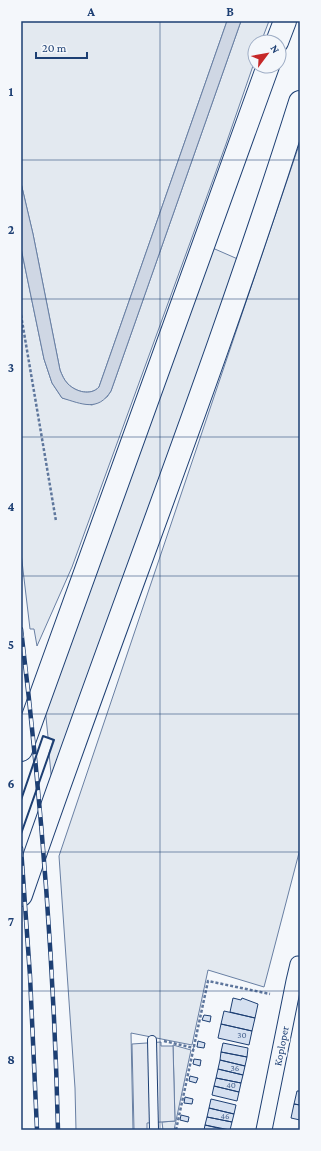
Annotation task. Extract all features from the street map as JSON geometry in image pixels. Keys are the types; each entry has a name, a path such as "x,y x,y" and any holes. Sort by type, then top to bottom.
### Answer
{"highway":[{"path":"280,34 285,21"},
{"path":"21,750 265,74"},
{"path":"21,895 210,368 277,174 300,102"}],"street":[{"name":"Koploper","path":"264,1130 294,981 298,964 300,965"}],"lane":[{"path":"152,1040 154,1130"}],"path":[{"path":"21,315 56,521"},
{"path":"176,1130 208,981 270,994"},
{"path":"152,1040 161,1040 194,1048"}],"shaded area":[{"path":"21,21 227,21 99,387 96,390 88,392 79,391 71,387 65,381 60,370 33,234 21,183"},
{"path":"227,21 241,21 111,391 101,402 89,405 62,398 52,383 44,359 21,248 21,183 62,376 71,387 79,391 88,392 96,390 99,387"},
{"path":"241,21 269,21 264,34 247,34 247,74 250,74 72,567 37,646 34,629 30,629 21,553 21,248 44,359 52,383 62,398 92,405 107,397 111,391"},
{"path":"300,142 300,849 264,987 208,970 192,1045 131,1033 133,1130 76,1130 75,1088 59,856"},
{"path":"208,246 240,260 52,784 49,753 53,740 48,737 44,697"},
{"path":"161,1042 161,1046 173,1046 175,1121 147,1123 147,1130 134,1130 132,1044"},
{"path":"173,1045 191,1050 174,1130 163,1130 162,1122 175,1121"}],"building":[{"path":"233,998 241,1000 242,998 258,1004 255,1018 230,1012"},
{"path":"224,1011 255,1018 252,1031 221,1024"},
{"path":"204,1015 211,1016 210,1022 202,1020"},
{"path":"221,1024 252,1031 249,1045 218,1038"},
{"path":"198,1041 205,1043 204,1048 197,1047"},
{"path":"223,1043 248,1048 247,1057 221,1052"},
{"path":"221,1052 247,1057 245,1066 220,1060"},
{"path":"194,1059 201,1060 200,1066 193,1064"},
{"path":"220,1060 245,1066 243,1075 218,1069"},
{"path":"218,1069 243,1075 241,1083 216,1078"},
{"path":"190,1076 198,1078 196,1083 189,1081"},
{"path":"216,1078 241,1083 239,1092 214,1086"},
{"path":"214,1086 239,1092 237,1101 212,1095"},
{"path":"297,1091 300,1091 300,1105 294,1104"},
{"path":"185,1097 193,1099 192,1104 184,1103"},
{"path":"211,1099 236,1105 234,1114 209,1108"},
{"path":"294,1104 300,1105 300,1120 291,1118"},
{"path":"209,1108 234,1114 232,1122 207,1117"},
{"path":"181,1115 189,1117 188,1122 180,1120"},
{"path":"207,1117 232,1122 230,1130 205,1125"},
{"path":"205,1125 226,1130 204,1130"}],"railway":[{"path":"21,629 35,754 46,880 58,1130"},
{"path":"21,848 30,976 37,1130"}],"wall":[{"path":"21,800 43,736 54,740 21,834"}]}
